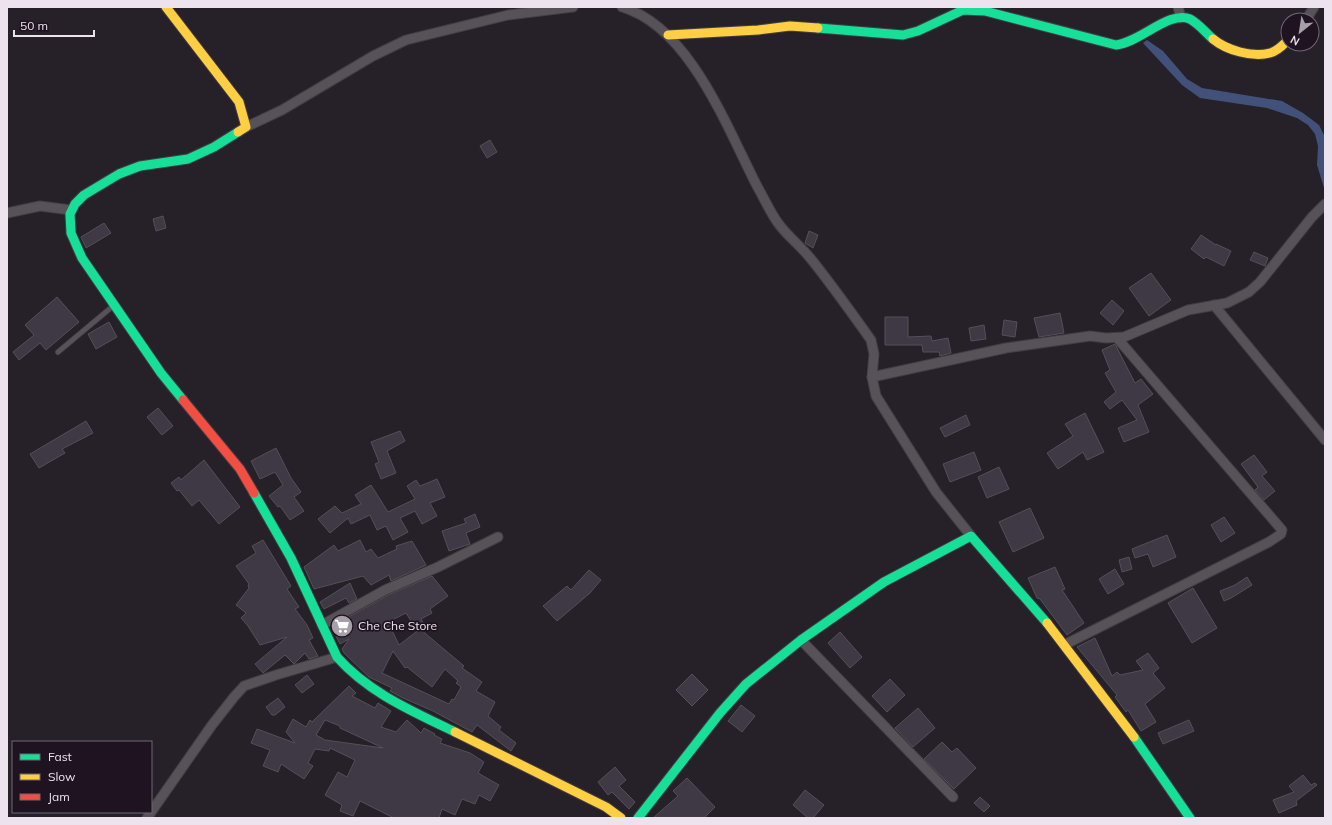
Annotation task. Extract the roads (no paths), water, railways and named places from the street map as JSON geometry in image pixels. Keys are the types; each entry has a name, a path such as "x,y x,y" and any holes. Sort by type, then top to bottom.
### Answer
{"street":[{"path":"166,7 239,102 246,127"},
{"path":"573,7 508,15 406,40 373,56 282,110 246,127 208,152 178,162 139,166 118,174 88,192 70,210 69,224 76,246 82,258 161,373 194,415 240,469 291,558 337,657 346,668 361,681 393,700 606,807 621,818"},
{"path":"622,7 639,13 654,22 668,35 709,89 737,146 778,223 810,258 871,340 874,354 872,377 876,396 936,492 971,536 1006,572 1066,644 1135,738 1190,818"},
{"path":"1178,7 1181,18"},
{"path":"668,35 758,30 790,26 913,34 961,11 969,9 985,11 1076,35 1124,45 1166,22 1181,18 1196,23 1216,42 1230,49 1268,54 1273,53 1280,47"},
{"path":"872,377 1006,348 1090,336 1117,338 1188,310 1227,303 1249,292 1260,282 1312,217 1325,205"},
{"path":"7,213 40,206 70,210"},
{"path":"1214,305 1325,440"},
{"path":"1066,644 1269,542 1281,534 1282,530 1117,338"},
{"path":"638,818 696,746 720,713 746,684 801,640 884,582 971,536"},
{"path":"322,625 385,590 438,567 498,537"},
{"path":"801,640 952,797"},
{"path":"152,811 212,725 244,686 276,674 337,657"}],"lane":[{"path":"58,352 115,305"}],"water":[{"path":"1147,40 1163,51 1187,79 1202,88 1282,101 1303,113 1319,125 1325,137 1325,191 1317,165 1318,146 1315,134 1308,125 1297,118 1267,108 1200,98 1182,85 1143,43"}],"place":[{"name":"Che Che Store","path":"342,626"}]}
